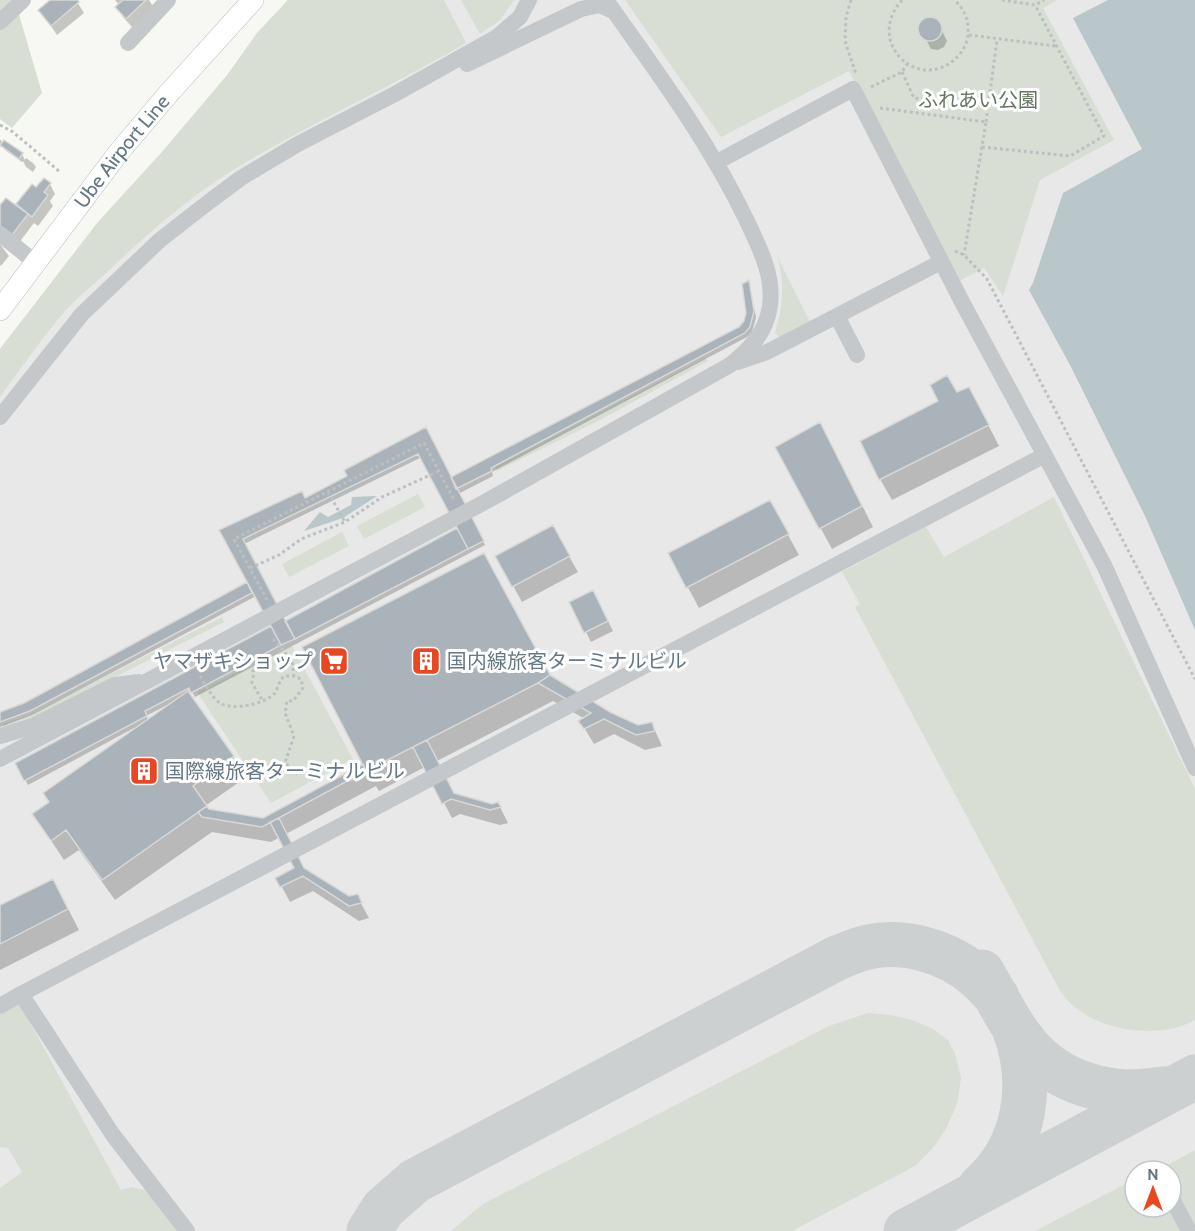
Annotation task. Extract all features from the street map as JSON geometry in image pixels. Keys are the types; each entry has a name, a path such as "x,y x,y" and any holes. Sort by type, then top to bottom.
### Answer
{"main road":[{"name":"Ube Airport Line","path":"0,310 119,152 253,0"}],"street":[{"path":"0,22 23,0"},
{"path":"128,44 168,0"},
{"path":"0,417 82,314 160,240 241,178 298,144 395,94 497,37 520,17 529,0"},
{"path":"0,759 485,502 730,365 747,352 758,338 770,307 769,277 764,258 717,162 682,107 610,5 581,9 488,56 395,94"},
{"path":"717,162 853,90 941,262 1104,565 1195,768"},
{"path":"0,234 36,263"},
{"path":"730,365 767,352 941,262"},
{"path":"837,316 857,355"},
{"path":"0,1006 1045,456"},
{"path":"0,736 33,726 115,685 149,681"},
{"path":"21,994 113,1135 187,1231"}],"path":[{"path":"848,78 857,73 845,41 846,16 851,0"},
{"path":"902,0 890,19 888,31 890,43 907,64 926,70 938,69 949,64 965,46 968,24 964,12 954,0"},
{"path":"982,147 1070,156 1104,136 1035,5 1028,2 1002,0"},
{"path":"1035,5 1044,0"},
{"path":"968,35 1056,46"},
{"path":"997,39 964,255 987,279 1195,679"},
{"path":"867,90 902,72 907,64"},
{"path":"902,72 914,98 988,109"},
{"path":"876,107 986,122"},
{"path":"0,125 13,132 60,172"},
{"path":"267,600 234,539 424,443 456,502"},
{"path":"250,568 279,555 301,538 345,522 382,497 439,471"},
{"path":"328,492 345,522"},
{"path":"273,639 291,661 294,676"},
{"path":"245,653 254,673 252,683 262,700"},
{"path":"200,676 220,703 235,708 262,700 275,692 278,682 284,676 301,679 303,688 293,700 287,701 285,713 294,736 285,763 299,775"}],"shaded area":[{"path":"288,0 1195,0 1195,1231 0,1231 0,349 98,222 162,152 228,74 257,33"},
{"path":"1108,0 1195,0 1195,630 1145,516 1070,365 1029,290 1063,193 1142,149 1073,18"},
{"path":"377,496 343,518 304,531 320,512 328,517 351,505 352,497"}],"green space":[{"path":"0,0 23,0 18,11 42,93 12,128 0,119"},
{"path":"288,0 444,0 466,43 252,159 191,199 71,305 40,342 0,397 0,349 98,222 162,152 228,74 257,33"},
{"path":"461,0 514,0 500,20 480,34"},
{"name":"ふれあい公園","path":"625,0 1057,0 1043,8 1114,140 1040,180 1003,296 984,268 959,281 849,71 721,137"},
{"path":"778,258 810,322 779,337 775,333 782,292"},
{"path":"705,358 708,361 602,419 497,471 495,467"},
{"path":"418,494 425,507 364,539 357,526"},
{"path":"1054,497 1195,789 1195,1020 1167,1030 1134,1030 1102,1023 1074,1006 1060,991 855,607 860,604 842,572 926,527 944,557"},
{"path":"342,532 349,546 289,577 282,564"},
{"path":"222,617 224,622 30,720 4,729 3,724 30,715"},
{"path":"292,646 353,759 271,803 197,692"},
{"path":"20,1004 121,1190 131,1187 151,1191 179,1231 0,1231 0,1188 22,1172 8,1148 0,1147 0,1015"},
{"path":"868,1013 891,1015 915,1021 933,1029 948,1040 955,1054 961,1078 957,1104 946,1129 933,1148 915,1166 792,1231 451,1231 483,1204 829,1026"},
{"path":"1195,1150 1195,1230 1183,1208 1183,1159 1178,1159"},
{"path":"1123,1185 1123,1219 1178,1219 1184,1231 1035,1231"}],"building":[{"path":"50,0 78,0 79,2 51,26 38,10"},
{"path":"123,0 146,0 126,19 115,7"},
{"path":"930,17 938,21 942,29 938,37 930,41 922,37 918,29 922,21"},
{"path":"4,140 23,153 19,159 0,145"},
{"path":"44,178 51,183 44,192 48,195 32,217 16,204 32,184 36,187"},
{"path":"6,198 28,214 12,235 0,226 0,205"},
{"path":"749,280 754,311 750,327 745,333 491,468 492,471 456,489 451,477 739,327 746,313 742,284"},
{"path":"947,375 957,392 969,387 989,425 879,480 860,441 938,401 930,385"},
{"path":"820,422 862,506 819,529 775,447"},
{"path":"426,427 484,541 468,549 418,454 243,539 295,639 281,645 219,530 302,491 305,498 347,476 344,470"},
{"path":"770,500 789,534 686,588 668,553"},
{"path":"553,525 570,556 512,587 495,556"},
{"path":"457,528 468,549 295,639 285,621"},
{"name":"国内線旅客ターミナルビル","path":"484,553 550,675 366,771 302,647"},
{"path":"247,582 252,593 30,711 0,722 0,712 24,703"},
{"path":"593,590 608,621 584,633 569,602"},
{"path":"271,626 281,645 191,693 189,688 145,711 147,716 24,781 15,763"},
{"path":"550,675 610,712 638,725 652,722 655,731 636,735 604,719 584,729 578,721 591,713 538,683"},
{"name":"国際線旅客ターミナルビル","path":"188,691 234,756 193,786 207,806 102,880 66,830 51,841 32,814 49,802 43,793"},
{"path":"427,740 454,793 492,804 498,802 501,807 490,810 451,799 442,804 413,747"},
{"path":"363,764 366,771 262,827 202,817 198,812 207,806 209,809 263,818"},
{"path":"279,818 304,868 349,896 358,894 362,903 349,906 303,876 280,887 275,878 294,868 270,822"},
{"path":"53,879 68,909 0,944 0,905"}],"taxiway":[{"path":"369,1231 383,1209 415,1181 852,952 868,947 897,945 911,946 940,954 966,968 997,997"},
{"path":"982,972 1020,1036 1048,1066 1063,1075 1095,1087 1130,1092 1164,1089"},
{"path":"980,1187 996,1171 1008,1153 1017,1134 1022,1113 1025,1092 1024,1070 1014,1028"},
{"path":"906,1231 1195,1077"}],"place":[{"name":"ヤマザキショップ","path":"334,661"},
{"name":"国内線旅客ターミナルビル","path":"426,661"},
{"name":"国際線旅客ターミナルビル","path":"144,771"}]}
